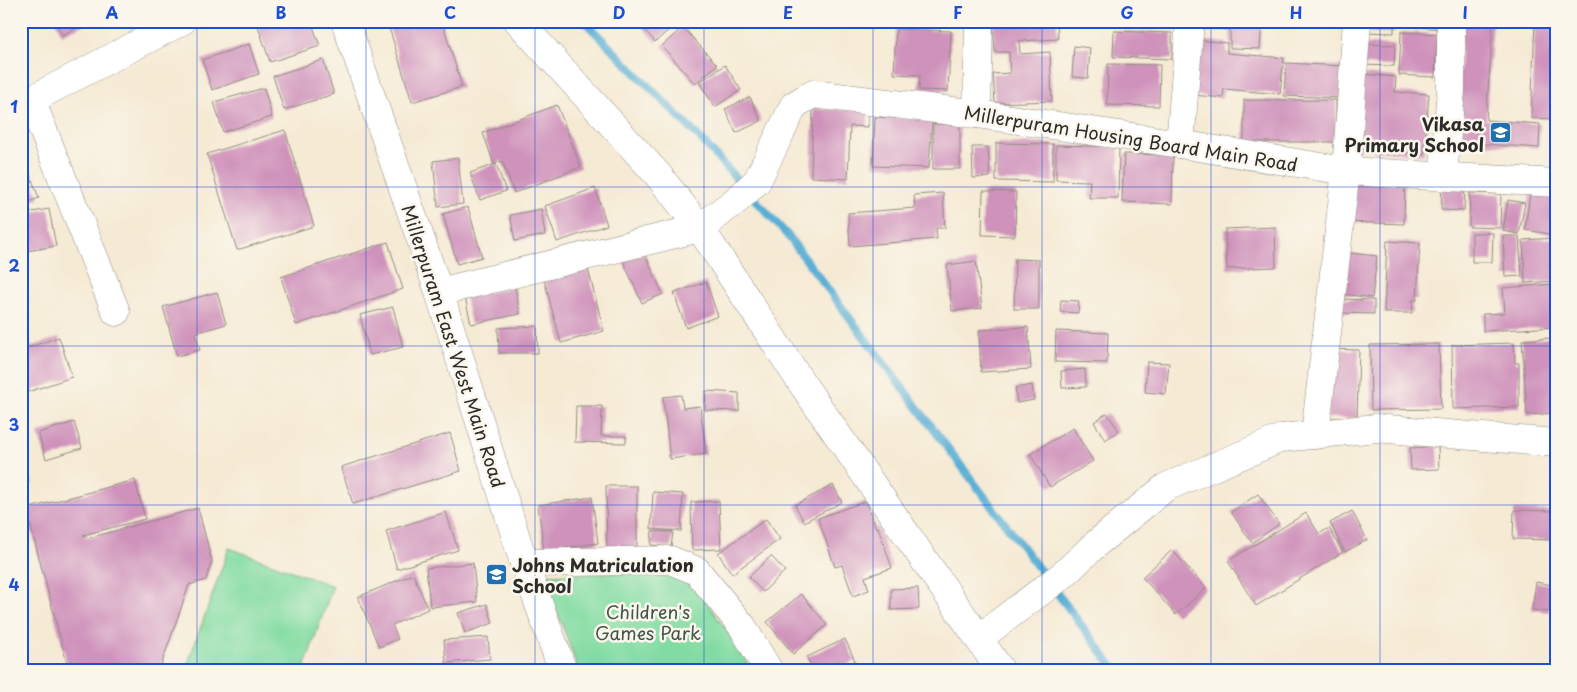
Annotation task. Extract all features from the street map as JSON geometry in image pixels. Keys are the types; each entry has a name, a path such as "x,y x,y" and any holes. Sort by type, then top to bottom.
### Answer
{"street":[{"path":"116,312 26,103 182,21"},
{"name":"Millerpuram East West Main Road","path":"346,21 439,292 524,564 563,671"},
{"path":"518,21 658,175 700,228 801,382 1001,671"},
{"path":"977,114 979,21"},
{"path":"1180,144 1190,21"},
{"path":"1315,435 1346,171 1357,21"},
{"path":"1443,176 1451,91 1451,21"},
{"name":"Millerpuram Housing Board Main Road","path":"700,228 748,190 794,105 814,94 977,114 1346,171 1556,183"},
{"path":"439,292 700,228"},
{"path":"979,638 1064,574 1097,543 1166,487 1282,438 1376,428 1556,443"},
{"path":"524,564 670,560 697,572 742,626 770,671"}],"green space":[{"path":"229,548 333,586 303,671 185,671"},
{"name":"Children's Games Park","path":"668,571 690,580 730,635 752,671 579,671 544,575"}],"building":[{"path":"55,21 83,21 85,24 62,35"},
{"path":"262,21 311,21 320,46 270,62 257,23"},
{"path":"387,21 442,21 462,87 412,102"},
{"path":"637,21 679,21 655,42"},
{"path":"993,21 1057,21 1058,39 1019,41 1020,54 1050,52 1052,101 995,103 993,74 1010,73 1009,52 995,52"},
{"path":"1196,21 1262,21 1260,49 1230,48 1230,30 1196,28"},
{"path":"1363,21 1394,21 1394,33 1363,32"},
{"path":"1406,21 1442,21 1441,29 1406,26"},
{"path":"1463,21 1493,21 1486,120 1540,124 1539,148 1455,142"},
{"path":"1535,21 1556,21 1556,119 1531,118"},
{"path":"683,27 717,65 695,84 662,46"},
{"path":"896,29 951,31 948,91 919,90 920,75 894,74"},
{"path":"1114,31 1172,33 1172,59 1113,57"},
{"path":"1401,32 1437,34 1435,77 1399,75"},
{"path":"1199,40 1227,43 1227,53 1284,58 1280,94 1224,89 1223,98 1193,95"},
{"path":"249,44 259,74 212,90 202,60"},
{"path":"1360,44 1395,45 1394,66 1359,65"},
{"path":"1074,46 1090,48 1088,78 1072,77"},
{"path":"323,60 334,94 284,110 273,76"},
{"path":"1286,63 1344,66 1343,98 1284,96"},
{"path":"1108,64 1160,65 1159,106 1107,105"},
{"path":"725,65 741,90 715,107 699,82"},
{"path":"1362,74 1396,77 1395,92 1429,94 1424,155 1351,148"},
{"path":"264,88 272,117 223,132 214,102"},
{"path":"750,97 761,121 736,133 725,109"},
{"path":"1244,100 1336,100 1336,142 1244,142"},
{"path":"557,105 581,167 514,193 502,161 494,164 483,133"},
{"path":"813,109 868,110 868,127 850,126 848,179 811,177"},
{"path":"875,117 932,120 929,168 873,166"},
{"path":"933,124 960,124 960,169 933,169"},
{"path":"285,130 314,226 237,250 207,154"},
{"path":"996,143 1053,144 1053,182 996,181"},
{"path":"1056,145 1119,147 1118,198 1089,198 1090,181 1056,180"},
{"path":"972,147 988,147 990,177 973,178"},
{"path":"21,151 39,198 21,205"},
{"path":"1124,154 1173,155 1172,204 1122,202"},
{"path":"458,158 463,204 438,207 433,161"},
{"path":"496,164 506,191 480,200 470,173"},
{"path":"1347,176 1405,178 1404,224 1345,222"},
{"path":"1442,183 1465,184 1464,211 1441,210"},
{"path":"595,188 607,225 557,242 545,206"},
{"path":"983,191 1016,192 1015,236 982,235"},
{"path":"943,193 945,228 936,228 937,239 850,246 848,213 915,208 914,195"},
{"path":"1470,193 1501,194 1500,228 1469,227"},
{"path":"1530,193 1556,196 1556,235 1525,230"},
{"path":"1508,200 1525,203 1519,234 1503,231"},
{"path":"468,207 482,257 457,264 443,214"},
{"path":"49,209 56,246 21,252 21,214"},
{"path":"541,209 545,235 515,241 510,215"},
{"path":"1275,227 1276,267 1227,269 1225,229"},
{"path":"1472,233 1493,233 1492,262 1472,262"},
{"path":"1503,236 1519,236 1522,276 1505,277"},
{"path":"1556,238 1556,281 1525,283 1523,240"},
{"path":"1387,241 1420,243 1417,300 1413,300 1412,313 1384,313"},
{"path":"388,242 403,289 296,325 281,277"},
{"path":"644,252 663,294 642,303 623,261"},
{"path":"1341,252 1377,256 1372,298 1336,293"},
{"path":"1015,259 1039,260 1039,309 1014,309"},
{"path":"976,261 982,308 952,311 947,265"},
{"path":"587,265 604,331 561,343 543,276"},
{"path":"706,282 718,316 686,328 674,293"},
{"path":"1553,284 1556,327 1483,331 1483,314 1505,313 1503,288"},
{"path":"515,287 520,314 471,324 465,297"},
{"path":"217,292 226,324 195,333 200,350 177,356 163,307"},
{"path":"1337,299 1374,300 1374,314 1337,313"},
{"path":"1061,300 1079,301 1078,313 1060,312"},
{"path":"393,307 403,347 370,355 360,315"},
{"path":"537,326 538,353 499,353 498,328"},
{"path":"1028,327 1031,369 981,372 979,330"},
{"path":"1056,331 1108,333 1107,363 1055,362"},
{"path":"59,337 72,377 22,394 21,350"},
{"path":"1551,338 1552,362 1556,362 1556,413 1527,415 1522,340"},
{"path":"1514,343 1515,363 1519,363 1519,407 1453,409 1452,345"},
{"path":"1439,344 1441,409 1371,410 1370,345"},
{"path":"1328,349 1359,350 1357,418 1327,418"},
{"path":"1147,362 1169,363 1166,394 1145,392"},
{"path":"1085,369 1086,387 1062,388 1061,371"},
{"path":"1032,385 1034,400 1017,403 1015,388"},
{"path":"706,391 739,393 739,411 705,410"},
{"path":"681,395 683,408 700,406 706,454 670,459 663,397"},
{"path":"576,406 602,406 601,436 626,436 626,443 575,442"},
{"path":"1107,413 1119,431 1105,440 1094,422"},
{"path":"74,422 82,448 46,459 38,433"},
{"path":"1073,428 1093,461 1050,487 1030,454"},
{"path":"450,433 461,471 353,504 341,467"},
{"path":"1438,446 1439,469 1411,470 1410,448"},
{"path":"21,458 29,482 21,484"},
{"path":"135,480 145,519 83,535 89,538 198,508 212,561 206,580 189,585 159,671 69,671 26,509"},
{"path":"833,485 842,502 804,522 795,505"},
{"path":"606,486 637,486 637,554 607,555"},
{"path":"653,492 683,494 681,531 651,529"},
{"path":"1258,494 1279,524 1252,543 1231,512"},
{"path":"592,497 598,543 544,551 538,505"},
{"path":"719,501 721,549 692,550 691,502"},
{"path":"866,501 876,528 878,527 892,568 865,577 869,590 853,596 842,565 835,567 818,518"},
{"path":"1514,510 1556,511 1556,540 1513,539"},
{"path":"1352,511 1367,540 1345,552 1330,523"},
{"path":"446,512 458,550 397,569 386,531"},
{"path":"1306,513 1319,534 1329,528 1343,552 1256,606 1228,561"},
{"path":"766,519 780,539 732,574 718,553"},
{"path":"652,531 673,532 671,547 651,545"},
{"path":"1172,550 1206,588 1176,615 1142,577"},
{"path":"771,556 785,571 763,592 749,577"},
{"path":"473,563 477,602 430,607 426,568"},
{"path":"413,574 428,609 392,625 398,639 379,647 358,597"},
{"path":"1536,582 1552,585 1549,612 1532,610"},
{"path":"918,588 919,609 891,610 891,589"},
{"path":"801,594 827,625 793,654 767,622"},
{"path":"487,604 493,623 465,633 458,613"},
{"path":"488,637 490,659 446,663 444,640"},
{"path":"845,639 855,661 834,671 813,671 807,657"}],"waterway":[{"path":"584,21 698,136 788,236 1116,671"}],"place":[{"name":"Vikasa Primary School","path":"1500,133"},
{"name":"Johns Matriculation School","path":"496,574"}]}
